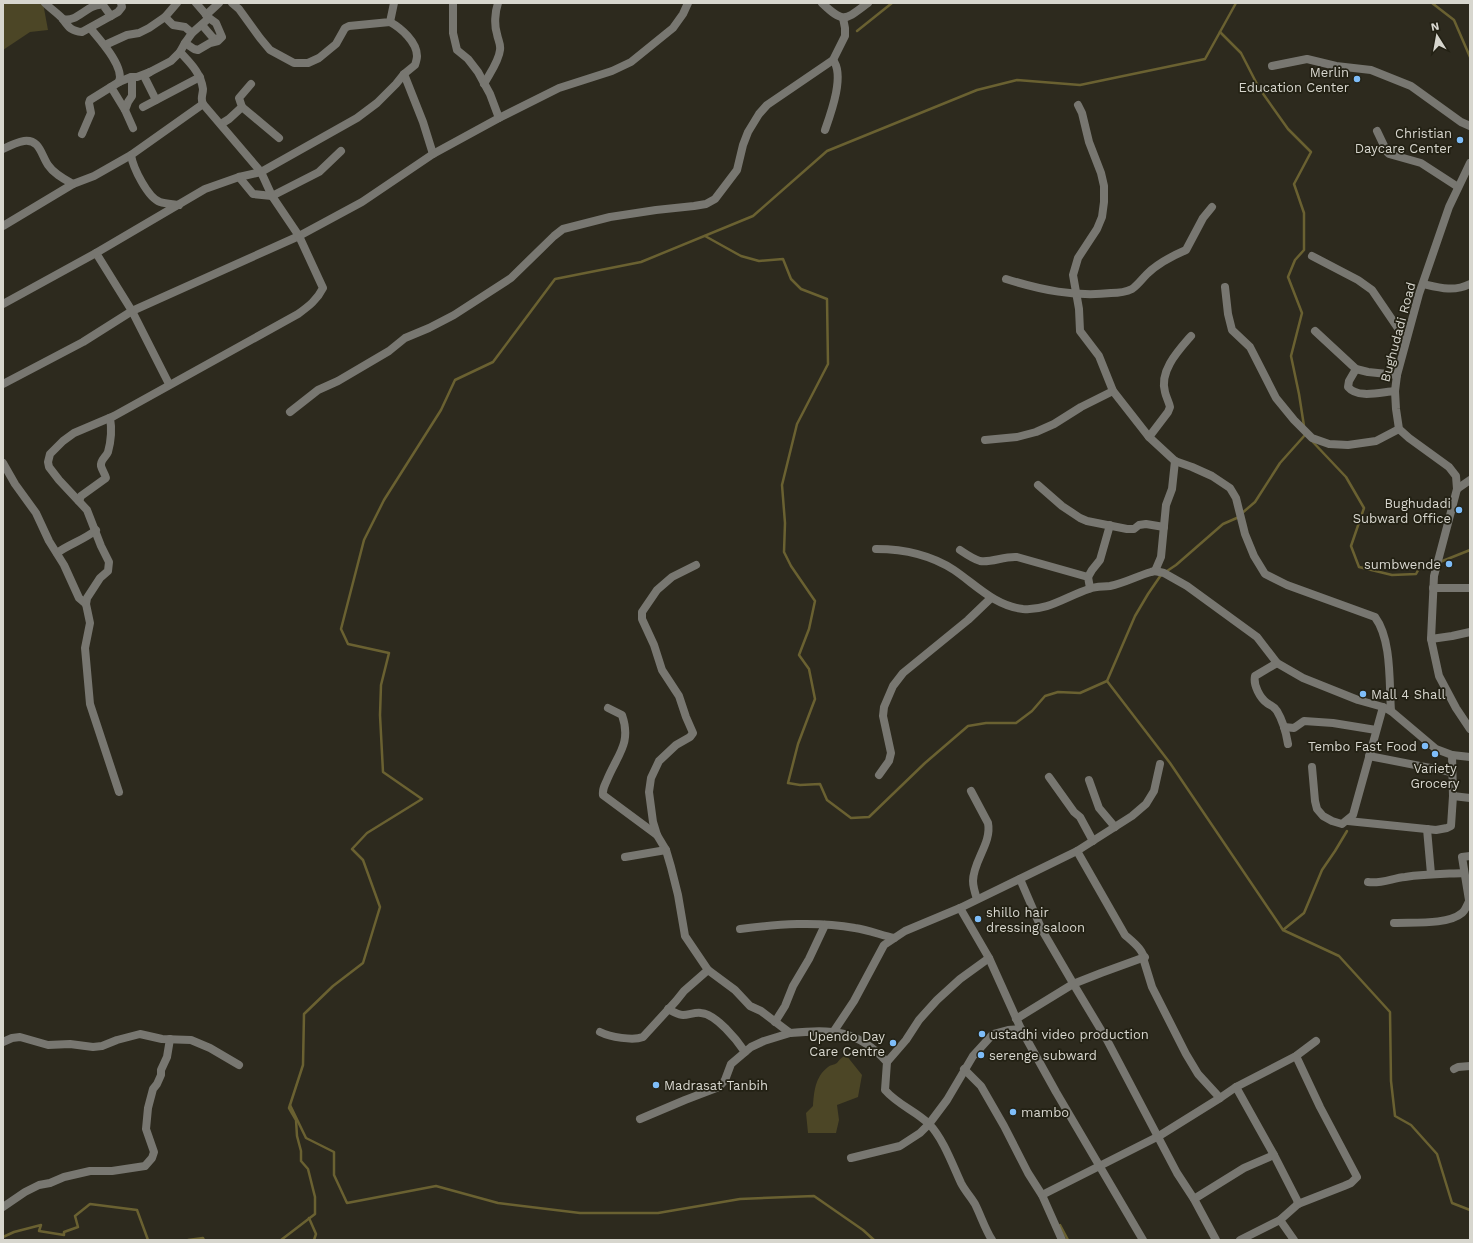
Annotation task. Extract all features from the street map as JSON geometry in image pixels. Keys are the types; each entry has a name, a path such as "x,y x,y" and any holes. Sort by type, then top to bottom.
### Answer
{"street":[{"path":"48,4 63,19 65,24 74,30 82,32 111,16 121,8 121,3"},
{"path":"105,45 127,35 139,33 165,17 177,3"},
{"path":"196,3 208,17 216,23 222,37"},
{"path":"156,100 144,76 171,61 180,52 192,33 202,24 219,3"},
{"path":"3,304 96,253 206,188 239,177 261,172 357,118 377,103 404,74 415,65 417,57 416,50 408,37 399,27 390,22 349,26 345,28 336,44 320,58 308,63 294,63 270,50 232,3"},
{"path":"390,22 394,3"},
{"path":"453,3 453,33 457,50 468,59 478,72 499,118"},
{"path":"484,84 500,52 500,44 496,30 498,3"},
{"path":"3,384 83,342 132,311 299,236 362,202 433,154 499,118 559,88 612,71 631,62 673,28 683,14 688,3"},
{"path":"822,3 835,16 843,18 852,15 868,3"},
{"path":"63,19 69,19 80,14 86,6 93,5 103,5 111,16"},
{"path":"165,17 173,25 186,27 192,33"},
{"path":"290,412 318,390 338,381 389,351 405,338 430,328 511,278 563,229 610,217 706,204 715,199 737,170 748,132 759,114 767,105 833,60 845,36 843,18"},
{"path":"202,24 214,39 222,37"},
{"path":"90,28 105,45 115,62 120,72 121,77 119,82"},
{"path":"185,43 198,50 210,43 218,41 222,37"},
{"path":"119,792 90,704 85,648 90,624 86,604 100,578 106,574 109,568 109,562 87,510 52,471 48,458 54,449 68,437 110,418 298,314 311,305 319,296 323,288 299,236 272,196 261,172 201,100 203,89 200,77 196,70 180,52"},
{"path":"1272,66 1307,59 1336,66 1372,70 1411,86 1461,122 1470,126"},
{"path":"825,130 833,102 838,74 836,64 833,60"},
{"path":"82,134 91,112 89,102 119,82 150,72"},
{"path":"404,74 424,122 433,154"},
{"path":"132,77 139,82 146,80"},
{"path":"125,110 132,96 132,77"},
{"path":"143,107 200,77"},
{"path":"250,84 239,98 242,107 279,138"},
{"path":"111,87 125,110 133,128"},
{"path":"3,226 73,184 94,176 131,155 204,104"},
{"path":"1078,104 1104,186 1102,217 1097,229 1078,258 1073,275 1077,294 1080,331 1099,356 1113,391 1149,437 1175,461 1212,476 1230,488 1236,498 1244,528 1254,556 1265,574 1287,585 1375,617 1387,648 1391,711"},
{"path":"221,124 242,107"},
{"path":"1377,131 1389,154 1421,163 1458,187"},
{"path":"3,149 24,141 33,142 39,146 49,166 60,177 73,184"},
{"path":"239,177 253,194 272,196 319,172 341,151"},
{"path":"131,155 134,168 153,197 160,202 179,204"},
{"name":"Bughudadi Road","path":"1399,429 1395,390 1397,375 1406,340 1419,294 1424,284 1449,207 1470,163"},
{"path":"1006,279 1033,287 1077,294 1128,291 1153,269 1172,256 1186,250 1203,218 1212,207"},
{"path":"96,253 132,311 169,384"},
{"path":"1312,256 1358,280 1372,290 1406,340"},
{"path":"1424,284 1443,289 1454,289 1470,284"},
{"path":"1225,287 1228,314 1232,330 1250,347 1276,398 1294,420 1312,438 1329,444 1348,445 1376,441 1399,429 1449,467 1456,476 1457,489 1436,563 1433,588 1431,639 1439,676 1456,708 1470,729"},
{"path":"1315,331 1356,369 1368,372 1397,375"},
{"path":"1149,437 1168,412 1170,407 1165,392 1164,383 1169,366 1174,356 1190,336"},
{"path":"1356,369 1349,381 1348,387 1350,390 1361,393 1395,390"},
{"path":"984,440 1017,437 1036,432 1054,424 1081,407 1113,391"},
{"path":"79,501 81,496 106,478 101,466 103,459 108,452 111,426 110,418"},
{"path":"1155,571 1161,557 1166,505 1172,489 1175,461"},
{"path":"3,463 15,484 36,513 79,598 86,604"},
{"path":"1457,489 1470,480"},
{"path":"1038,485 1062,506 1080,518 1091,522 1127,530 1146,524 1164,527"},
{"path":"1090,588 1088,577 1100,560 1110,525"},
{"path":"57,553 72,543 89,536 96,530"},
{"path":"876,549 895,549 910,552 937,561 954,570 991,598 1021,609 1038,609 1047,607 1090,588 1120,583 1155,571 1164,573 1187,586 1257,637 1277,663 1303,678 1358,700 1383,707 1391,711 1436,749 1452,755 1470,757"},
{"path":"960,550 979,561 989,561 1010,556 1017,557 1088,577"},
{"path":"696,565 672,577 657,590 642,612 642,619 654,645 662,670 679,696 693,733 690,737 676,745 659,761 651,778 649,792 653,822 657,835 666,850 678,895 685,936 708,970 735,990 750,1006 761,1011 790,1033"},
{"path":"1433,588 1470,588"},
{"path":"879,775 889,760 891,753 883,716 884,707 893,686 903,674 968,620 991,598"},
{"path":"1431,639 1470,632"},
{"path":"1277,663 1255,676 1254,680 1266,703 1276,709 1284,727 1288,744"},
{"path":"1312,767 1317,809 1323,816 1342,824 1353,815 1383,707"},
{"path":"608,708 622,715 625,742 609,775 603,790 603,795 657,835"},
{"path":"1284,727 1294,728 1304,721 1333,723 1376,730"},
{"path":"1348,820 1427,829 1443,829 1451,826 1453,796 1451,772 1452,755"},
{"path":"1369,756 1451,772"},
{"path":"834,1031 854,1001 884,945 905,931 960,908 1077,851 1132,816 1146,804 1154,791 1160,764"},
{"path":"1049,777 1071,808 1080,817 1093,841"},
{"path":"1089,780 1099,808 1115,827"},
{"path":"971,791 988,823 989,828 983,850 974,872 973,881 977,899"},
{"path":"1453,796 1470,798"},
{"path":"1427,829 1431,874"},
{"path":"625,857 666,850"},
{"path":"1077,851 1125,935 1136,945 1145,958 1152,988 1193,1066 1220,1098"},
{"path":"1394,923 1432,922 1454,918 1463,913 1469,900 1462,857 1470,856"},
{"path":"1368,882 1376,884 1397,878 1431,874 1464,873"},
{"path":"1020,879 1042,930 1107,1040 1177,1173 1194,1199 1216,1240"},
{"path":"960,908 989,958 1021,1029 1143,1240"},
{"path":"740,929 782,924 825,925 854,928 894,938"},
{"path":"775,1022 785,1006 793,986 809,959 825,925"},
{"path":"989,958 960,979 937,1000 919,1020 906,1040 887,1062 886,1090 893,1099 929,1124 941,1142 962,1185 974,1202 992,1240"},
{"path":"1016,1019 1073,984 1101,972 1145,958"},
{"path":"600,1032 615,1037 638,1039 643,1037 684,991 708,970"},
{"path":"668,1009 683,1015 698,1012 707,1015 735,1037 745,1052"},
{"path":"852,1158 900,1146 920,1133 929,1124 947,1100 973,1056 994,1034 1008,1030 1021,1029"},
{"path":"640,1119 718,1088 725,1080 731,1064 751,1047 764,1041 790,1033 834,1031 851,1036 865,1042 878,1052 887,1062"},
{"path":"3,1042 12,1038 20,1037 48,1045 70,1044 92,1048 137,1035 191,1040 210,1048 239,1065"},
{"path":"3,1207 25,1192 64,1177 90,1171 112,1171 140,1167 150,1162 154,1152 146,1129 148,1108 153,1090 161,1075 161,1070 167,1056 170,1039"},
{"path":"1042,1195 1158,1136 1236,1087 1296,1056 1316,1041"},
{"path":"1240,1240 1280,1220 1298,1204 1351,1183 1357,1177 1320,1107 1296,1056"},
{"path":"1454,1069 1470,1066"},
{"path":"964,1069 981,1086 1004,1126 1042,1195 1062,1240"},
{"path":"1236,1087 1274,1155 1298,1204"},
{"path":"1194,1199 1244,1168 1274,1155"},
{"path":"1280,1220 1294,1240"}],"shaded area":[{"path":"3,3 43,3 48,30 30,32 3,50"},
{"path":"846,1055 862,1075 858,1097 837,1105 839,1120 836,1133 808,1133 806,1113 813,1106 815,1090 820,1075 828,1067 837,1063"}],"waterway":[{"path":"857,31 892,3"},
{"path":"874,1240 863,1230 814,1196 740,1199 658,1213 580,1213 498,1203 436,1186 347,1203 334,1175 334,1152 306,1138 290,1105 303,1065 304,1014 333,986 363,963 380,907 363,860 352,849 367,833 422,799 383,772 380,715 381,685 389,653 348,644 341,629 364,540 384,500 441,410 455,380 493,362 555,279 641,262 753,216 827,151 977,90 1017,80 1080,85 1205,59 1236,3"},
{"path":"1432,3 1454,20 1470,57"},
{"path":"1220,32 1241,53 1259,88 1288,129 1311,152 1294,184 1304,213 1304,250 1295,260 1288,277 1302,313 1291,356 1304,426"},
{"path":"705,236 741,256 759,261 783,259 791,279 801,289 827,299 828,364 797,424 782,485 785,523 784,552 791,566 815,601 809,629 799,655 809,669 815,699 798,744 788,783 800,785 820,784 827,800 851,818 869,817 925,763 968,726 986,723 1016,723 1032,711 1045,696 1058,692 1080,693 1107,681"},
{"path":"1241,514 1255,502 1280,463 1305,435"},
{"path":"1311,440 1346,477 1364,508 1351,546 1359,567 1392,575 1416,574 1421,565 1435,563"},
{"path":"1239,517 1223,524 1176,565 1161,575 1135,616 1107,681 1170,763 1283,930 1339,956 1390,1012 1391,1081 1395,1116 1411,1125 1437,1154 1452,1203 1470,1210"},
{"path":"1440,562 1470,550"},
{"path":"1283,930 1304,913 1322,870 1347,831"},
{"path":"281,1240 315,1214 315,1197 308,1169 301,1161 301,1151 297,1136 296,1120 289,1108 290,1105"},
{"path":"3,1237 14,1232 41,1225 39,1231 64,1235 64,1232 78,1227 75,1216 90,1204 137,1210 148,1240"},
{"path":"309,1218 316,1234 314,1240"},
{"path":"1060,1225 1068,1240"},
{"path":"188,1240 203,1238 204,1240"}],"place":[{"name":"Merlin Education Center","path":"1357,79"},
{"name":"Christian Daycare Center","path":"1460,140"},
{"name":"Bughudadi Subward Office","path":"1459,510"},
{"name":"sumbwende","path":"1449,564"},
{"name":"Mall 4 Shall","path":"1363,694"},
{"name":"Tembo Fast Food","path":"1425,746"},
{"name":"Variety Grocery","path":"1435,754"},
{"name":"shillo hair dressing saloon","path":"978,919"},
{"name":"ustadhi video production","path":"982,1034"},
{"name":"Upendo Day Care Centre","path":"893,1043"},
{"name":"serenge subward","path":"981,1055"},
{"name":"Madrasat Tanbih","path":"656,1085"},
{"name":"mambo","path":"1013,1112"}]}
